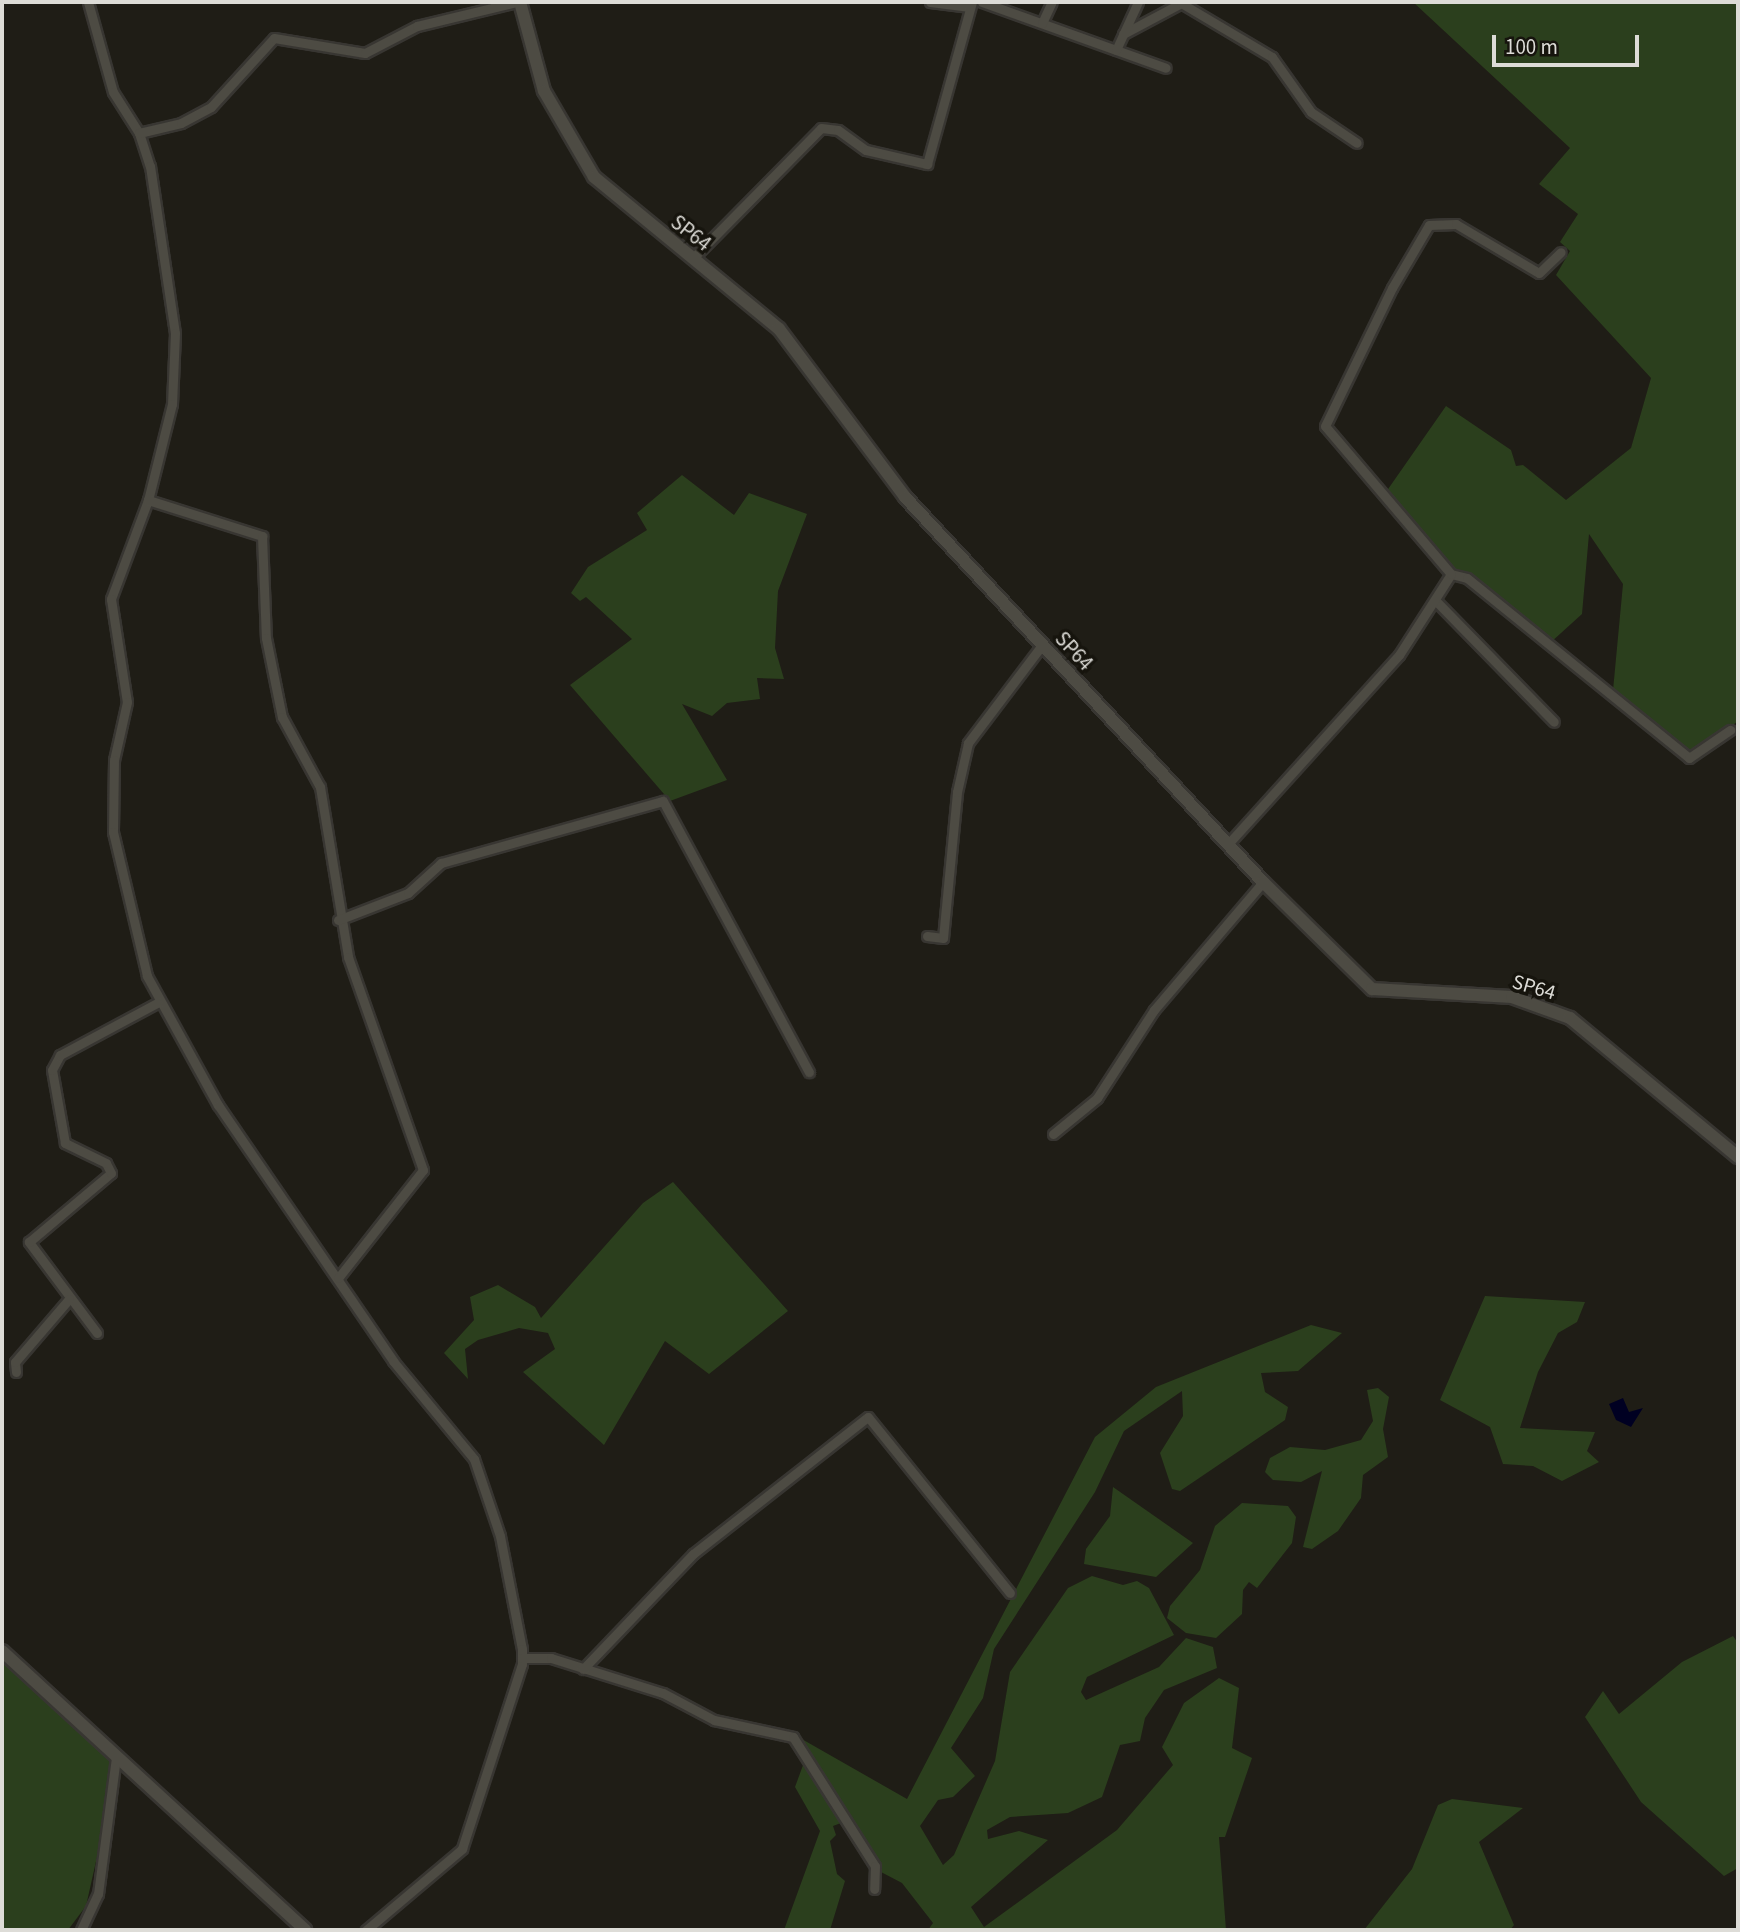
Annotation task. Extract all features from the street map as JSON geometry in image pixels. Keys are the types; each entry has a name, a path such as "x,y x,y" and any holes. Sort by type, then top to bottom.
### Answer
{"street":[{"path":"88,2 113,92 139,133 159,203 175,333 172,404 148,500 111,599 127,702 111,797 116,855 157,1003 201,1079 393,1361 474,1459 500,1536 522,1658 462,1849 366,1930"},
{"path":"139,133 181,123 211,107 274,38 365,53 417,26 518,2"},
{"name":"SP64","path":"518,2 544,91 580,156 608,193 779,329 905,497 1263,882 1372,989 1512,997 1570,1018 1738,1157"},
{"path":"693,258 821,128 838,130 866,150 926,164 971,4 930,2"},
{"path":"982,2 1166,68"},
{"path":"1042,23 1052,2"},
{"path":"1116,50 1138,2"},
{"path":"1123,34 1181,3 1272,57 1317,117 1357,143"},
{"path":"1561,252 1539,274 1456,224 1429,225 1324,418 1326,431 1451,574 1467,578 1689,758 1730,730"},
{"path":"148,500 262,536 271,670 289,736 324,801 338,920 423,1170 338,1278"},
{"path":"1229,843 1399,655 1451,574"},
{"path":"1435,600 1554,722"},
{"path":"927,936 943,938 957,792 968,743 1042,645"},
{"path":"338,920 408,893 441,863 663,801 809,1072"},
{"path":"1053,1134 1097,1098 1154,1010 1263,882"},
{"path":"97,1333 29,1242 111,1173 61,1135 53,1064 157,1003"},
{"path":"16,1372 15,1362 69,1299"},
{"path":"583,1669 693,1554 868,1417 1010,1593"},
{"path":"2,1651 305,1930"},
{"path":"522,1658 542,1656 663,1693 714,1720 793,1737 875,1866 874,1889"},
{"path":"81,1930 98,1894 116,1757"}],"green space":[{"path":"1413,2 1738,2 1738,721 1700,751 1684,754 1612,701 1623,584 1589,534 1582,614 1550,643 1451,570 1386,492 1446,406 1511,450 1516,466 1523,465 1566,500 1631,448 1651,378 1556,275 1570,251 1560,242 1578,214 1539,184 1570,148"},
{"path":"682,475 734,515 749,493 807,514 778,591 775,648 784,679 757,678 760,699 727,703 712,716 682,704 727,780 670,801 570,685 632,639 586,597 580,601 571,593 588,567 647,530 637,513"},
{"path":"673,1182 788,1311 709,1374 665,1341 604,1445 523,1372 555,1349 548,1333 519,1328 478,1340 465,1349 468,1379 444,1353 474,1320 470,1297 498,1285 535,1307 541,1318 643,1203"},
{"path":"1485,1296 1585,1302 1577,1322 1558,1333 1538,1372 1520,1428 1595,1432 1587,1451 1599,1462 1562,1481 1533,1466 1503,1464 1490,1427 1440,1400"},
{"path":"1311,1325 1342,1333 1298,1371 1261,1373 1265,1392 1288,1407 1285,1420 1180,1491 1172,1489 1160,1453 1183,1416 1182,1391 1124,1431 1095,1492 994,1649 983,1698 951,1748 975,1776 953,1797 938,1800 920,1826 943,1865 954,1855 995,1761 1010,1672 1068,1588 1092,1576 1123,1585 1137,1581 1149,1588 1174,1635 1087,1677 1081,1692 1086,1700 1159,1667 1186,1638 1213,1647 1217,1668 1164,1690 1145,1718 1140,1741 1120,1745 1102,1797 1068,1813 1010,1817 987,1830 988,1839 1019,1831 1048,1840 971,1907 984,1927 1117,1830 1173,1765 1162,1747 1184,1703 1219,1678 1239,1688 1232,1748 1252,1758 1225,1837 1219,1837 1226,1930 928,1930 933,1923 902,1883 881,1872 849,1820 833,1826 836,1835 830,1841 837,1874 845,1881 830,1930 784,1930 820,1831 795,1787 806,1757 796,1743 800,1738 907,1799 1095,1437 1156,1387"},
{"path":"1378,1388 1389,1397 1383,1429 1388,1457 1363,1475 1361,1498 1338,1531 1312,1549 1303,1547 1322,1471 1301,1482 1273,1480 1265,1472 1270,1458 1290,1447 1325,1450 1361,1440 1373,1421 1367,1390"},
{"path":"1113,1487 1193,1543 1156,1577 1084,1564 1086,1549 1110,1516"},
{"path":"1242,1503 1288,1506 1296,1517 1292,1543 1257,1588 1249,1582 1243,1590 1242,1614 1216,1638 1186,1633 1167,1618 1170,1606 1200,1570 1215,1526"},
{"path":"1733,1636 1738,1643 1738,1868 1724,1876 1641,1802 1585,1717 1603,1691 1619,1714 1682,1662"},
{"path":"2,1659 111,1762 110,1799 86,1906 68,1930 2,1930"},
{"path":"1452,1799 1523,1808 1479,1842 1514,1925 1510,1930 1364,1930 1412,1869 1438,1805"}],"water":[{"path":"1623,1398 1629,1412 1643,1408 1631,1427 1616,1420 1609,1404"}]}
